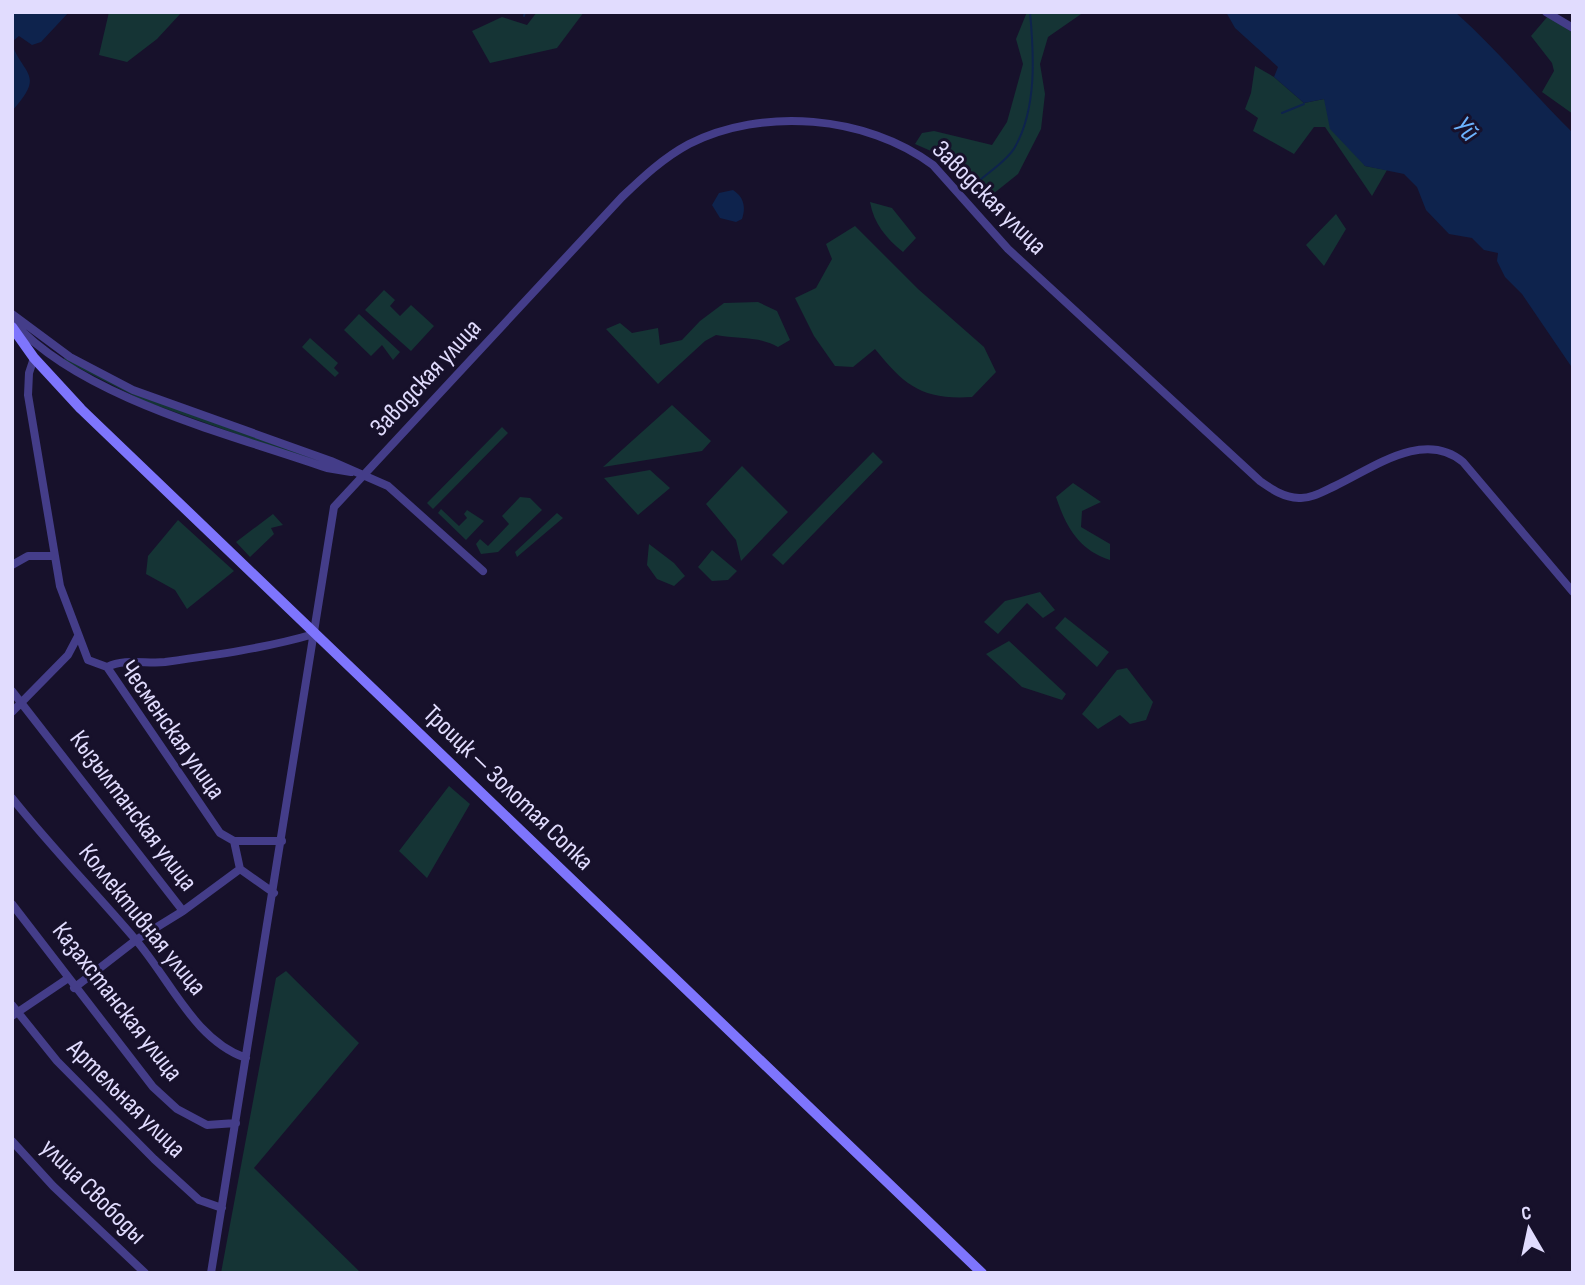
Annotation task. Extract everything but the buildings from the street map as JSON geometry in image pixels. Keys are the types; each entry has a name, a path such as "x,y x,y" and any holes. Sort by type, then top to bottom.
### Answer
{"street":[{"path":"1546,12 1573,29"},
{"name":"Заводская улица","path":"364,475 622,197 669,156 700,139 733,128 763,122 817,123 843,127 899,144 933,165 1008,249 1260,481 1280,495 1302,499 1405,453 1424,447 1446,450 1463,462 1573,592"},
{"path":"12,314 70,357 133,390 388,486 483,571"},
{"path":"12,321 63,362 139,402 327,468 364,475"},
{"name":"Троицк — Золотая Сопка","path":"12,327 34,358 81,409 982,1273"},
{"name":"Чесменская улица","path":"34,358 29,373 28,395 53,556 60,586 78,636 88,660 107,667 219,833 234,841"},
{"path":"211,1273 334,508 364,475"},
{"path":"12,565 28,556 53,556"},
{"path":"107,667 116,663 161,662 267,647 314,634"},
{"path":"12,712 23,704 68,655 78,636"},
{"path":"68,655 88,660"},
{"name":"Кызылтанская улица","path":"12,691 183,911 240,869 234,841"},
{"name":"Коллективная улица","path":"12,798 136,940 218,1045 246,1058"},
{"path":"234,841 282,841"},
{"path":"240,869 274,893"},
{"name":"Казахстанская улица","path":"12,904 67,979 153,1087 177,1109 207,1125 236,1123"},
{"path":"74,988 136,940 183,911"},
{"path":"15,1014 67,979"},
{"name":"Артельная улица","path":"12,1005 15,1014 57,1061 154,1159 199,1200 222,1208"},
{"name":"улица Свободы","path":"12,1141 52,1186 145,1273"}],"green space":[{"path":"109,12 181,13 157,39 127,62 99,55"},
{"path":"537,12 584,12 557,48 490,63 472,31 502,17 527,25"},
{"path":"1027,12 1084,12 1048,37 1040,64 1045,94 1041,129 1018,174 983,202 947,158 915,144 922,133 934,131 992,145 1007,122 1023,64 1016,39"},
{"path":"1548,16 1573,33 1573,114 1542,92 1554,71 1552,63 1531,36"},
{"path":"1255,66 1274,77 1304,103 1324,99 1365,166 1387,170 1372,196 1325,127 1314,127 1294,154 1253,131 1258,118 1245,109 1251,93"},
{"path":"870,202 892,208 916,238 903,252 882,230 874,217"},
{"path":"1336,214 1346,229 1324,266 1306,245"},
{"path":"855,226 918,289 984,347 996,372 972,397 940,396 916,388 896,373 875,349 853,367 835,366 814,336 795,298 816,288 832,259 826,244"},
{"path":"384,290 395,300 390,306 400,316 411,305 434,326 411,351 365,310"},
{"path":"758,302 777,311 790,340 778,347 756,339 716,335 705,341 658,384 606,329 620,323 632,333 658,328 660,345 682,340 700,321 724,303"},
{"path":"359,314 400,352 393,360 382,345 371,356 344,330"},
{"path":"310,338 338,363 334,368 339,373 335,377 302,347"},
{"path":"65,357 96,374 327,462 326,466 144,401 63,360"},
{"path":"672,405 711,441 702,451 603,467"},
{"path":"502,427 508,433 433,509 427,503"},
{"path":"873,452 883,462 783,565 772,555"},
{"path":"742,466 788,512 741,561 736,540 706,504"},
{"path":"650,470 670,488 638,515 604,478"},
{"path":"1073,483 1101,502 1082,511 1081,527 1110,544 1110,560 1082,544 1064,518 1056,497"},
{"path":"520,497 530,498 542,510 498,552 481,554 476,544 480,539 488,546 509,524 502,516"},
{"path":"441,509 459,526 467,518 464,514 467,510 484,521 466,540 438,513"},
{"path":"557,513 563,518 517,557 515,552"},
{"path":"273,514 283,525 271,528 274,534 250,557 236,542"},
{"path":"178,520 234,571 187,609 175,590 146,574 148,556"},
{"path":"649,544 674,563 685,576 674,586 657,579 647,565"},
{"path":"712,550 737,571 728,580 712,581 698,567"},
{"path":"1040,592 1055,610 1043,618 1027,603 998,634 984,622 1005,601"},
{"path":"1065,617 1109,652 1097,667 1055,628"},
{"path":"1009,641 1066,694 1062,700 1022,687 986,654"},
{"path":"1127,668 1153,702 1146,720 1130,724 1120,715 1098,729 1082,714 1117,670"},
{"path":"449,786 470,804 427,878 399,851"},
{"path":"286,971 359,1043 254,1168 361,1273 221,1273 276,978"}],"water":[{"path":"12,12 69,12 41,42 32,45 19,36 12,42"},
{"name":"Уй","path":"1226,12 1455,12 1486,41 1573,133 1573,369 1522,294 1505,277 1497,261 1498,253 1484,250 1472,238 1449,234 1426,210 1417,187 1404,174 1365,166 1330,129 1324,99 1304,103 1274,77 1278,67 1235,28"},
{"path":"12,44 30,82 22,99 12,111"},
{"path":"733,190 740,196 744,206 742,219 736,222 720,218 712,205 719,193"}],"waterway":[{"path":"524,16 525,12"},
{"path":"979,181 1012,152 1027,116 1033,63 1030,12"},
{"path":"1282,113 1304,104"}]}
